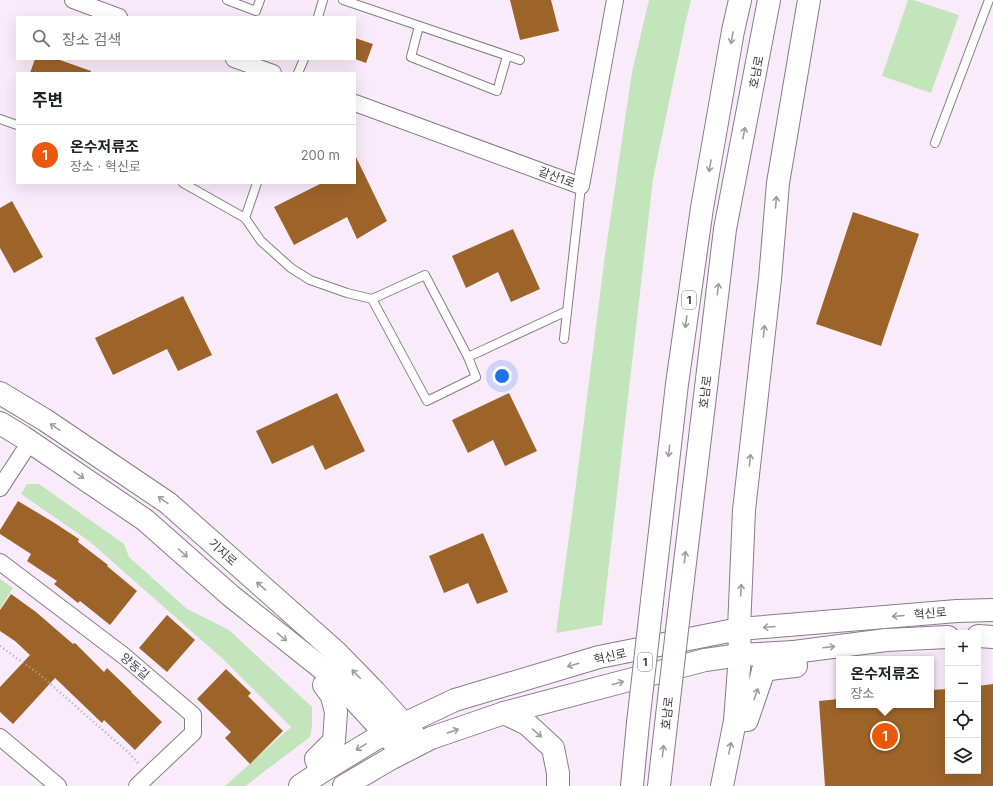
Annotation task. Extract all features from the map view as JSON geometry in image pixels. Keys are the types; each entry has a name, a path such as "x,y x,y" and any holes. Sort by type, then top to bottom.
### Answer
{"main road":[{"name":"1","path":"632,786 677,384 701,216 733,31 740,0"},
{"name":"호남로","path":"659,786 725,229 769,0"},
{"path":"722,786 735,721 740,656 739,629 744,510 770,279 778,183 809,0"},
{"name":"기지로","path":"0,393 45,420 168,503 336,652 404,724 412,748"},
{"path":"0,423 145,520 231,596 333,677 385,733 412,748"},
{"name":"혁신로","path":"300,786 385,733 455,700 599,657 739,629 957,611 993,610"},
{"path":"981,636 993,637"},
{"name":"혁신로","path":"344,786 390,759 431,738 504,713 704,660 794,652 886,640 945,637"},
{"path":"735,721 747,720 763,670 796,666 794,652"},
{"path":"321,772 316,760 334,741 336,712 332,696 324,685 333,677"},
{"path":"375,692 401,706 436,709"},
{"path":"504,713 527,724 553,748 558,773 558,786"}],"street":[{"path":"73,0 117,16"},
{"name":"갈산1로","path":"356,103 581,186 615,0"},
{"path":"237,60 270,72"},
{"path":"0,488 30,442"},
{"name":"양동길","path":"0,562 124,656 193,715 193,733 137,786"},
{"path":"0,737 58,786"}],"lane":[{"path":"227,0 256,11 260,0"},
{"path":"318,16 323,0"},
{"path":"343,0 520,60"},
{"path":"934,143 989,0"},
{"path":"419,26 411,57 497,91 507,56"},
{"path":"298,72 304,60"},
{"path":"0,119 16,125"},
{"path":"185,184 245,218 261,240 291,268 310,280 347,294 372,299 425,275 468,357 476,377 427,401 372,299"},
{"path":"245,218 257,184"},
{"path":"564,339 581,186"},
{"path":"468,357 567,311"}],"path":[{"path":"0,646 40,674 129,753 138,763"}],"green space":[{"path":"649,0 691,0 653,179 602,625 556,633 605,255 632,72"},
{"path":"908,0 913,0 959,15 931,93 882,76"},
{"path":"27,484 39,484 124,544 129,557 187,609 229,630 312,707 312,727 310,737 246,786 225,786 291,727 224,660 89,541 21,494"},
{"path":"0,579 13,588 0,609"}],"building":[{"path":"510,0 551,0 559,31 520,40"},
{"path":"356,38 373,44 366,63 356,59"},
{"path":"35,60 60,60 91,71 91,72 30,72"},
{"path":"356,157 387,221 357,239 347,217 294,245 274,207 320,184 356,184"},
{"path":"12,201 43,257 14,273 0,248 0,208"},
{"path":"853,212 919,234 881,346 816,324"},
{"path":"513,229 540,289 511,302 498,272 466,288 452,256"},
{"path":"183,296 212,355 178,371 167,349 113,375 95,338"},
{"path":"337,393 365,451 325,470 313,445 272,464 256,431"},
{"path":"509,393 537,451 505,466 493,440 468,453 452,420"},
{"path":"18,501 79,539 78,542 108,565 107,566 137,591 110,625 80,601 78,603 54,584 57,581 27,561 31,554 0,534 0,530"},
{"path":"483,533 508,592 477,604 468,583 444,593 429,556"},
{"path":"11,594 36,612 73,644 75,643 104,672 107,668 162,722 135,750 104,720 102,723 55,678 13,724 0,712 0,687 30,655 15,641 0,631 0,610"},
{"path":"167,615 195,640 167,672 139,648"},
{"path":"226,669 251,693 248,696 283,731 250,764 225,738 231,732 197,699"},
{"path":"993,684 993,786 825,786 819,701 836,699 836,708 934,708 934,690 945,689 945,774 981,774 981,686"}],"place":[{"name":"온수저류조","path":"885,736"}]}
